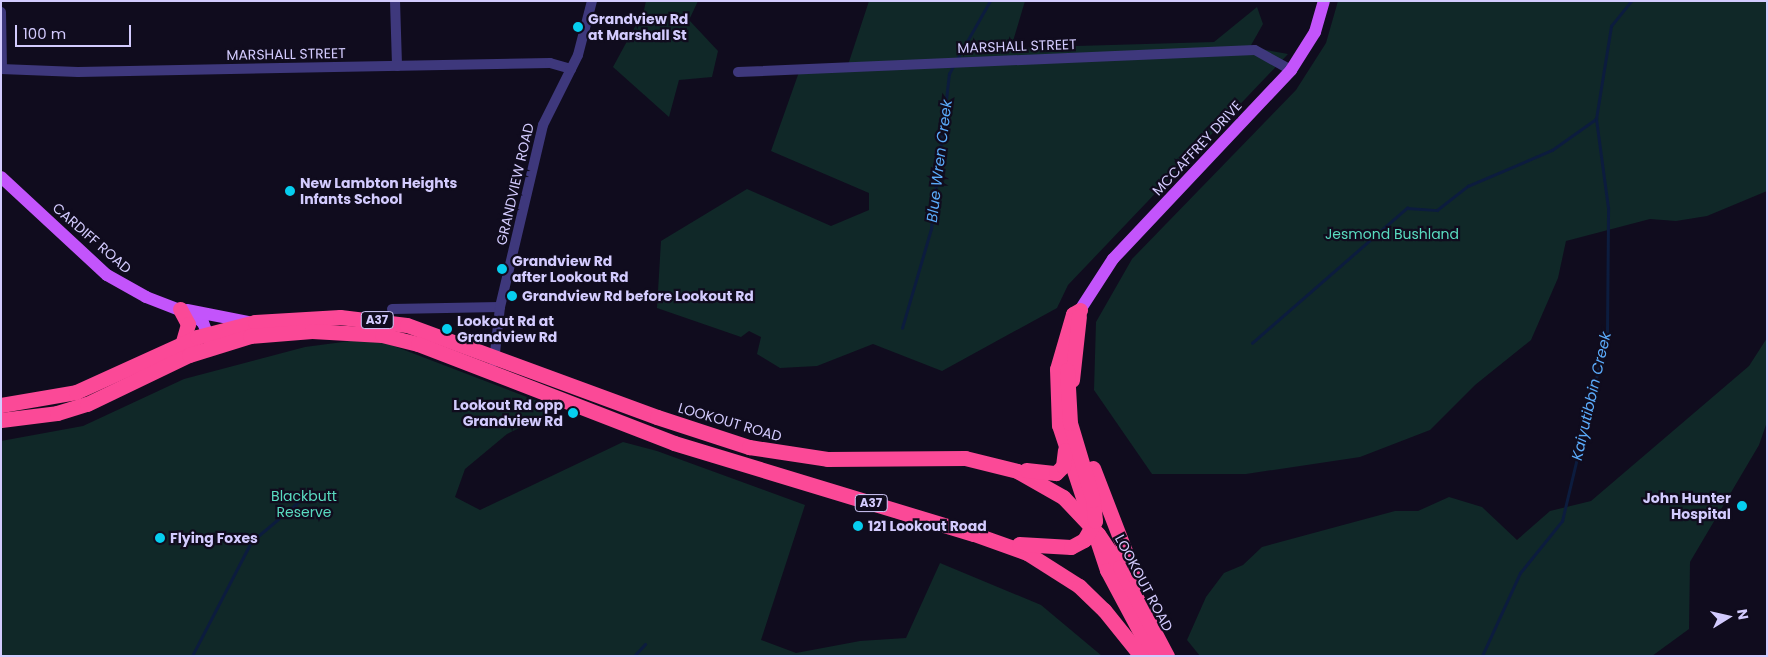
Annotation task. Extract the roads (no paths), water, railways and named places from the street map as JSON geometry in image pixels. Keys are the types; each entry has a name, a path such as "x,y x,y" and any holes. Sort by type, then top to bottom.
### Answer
{"highway":[{"path":"180,309 188,324 183,342"},
{"path":"1080,310 1073,314 1070,321 1058,369 1056,402 1064,445 1118,595 1153,656"},
{"path":"974,534 1040,547 1066,548 1084,540 1092,527 1094,504 1073,436 1067,402 1069,355 1080,310"},
{"path":"1080,310 1072,373 1078,422 1154,623 1152,632"},
{"name":"LOOKOUT ROAD","path":"210,339 255,322 340,317 388,321 429,332 716,438 749,447 826,459 966,458 1017,471 1063,497 1092,527 1120,567 1166,656"},
{"name":"A37","path":"1,405 76,392 183,342 278,333 361,332 418,344 674,443 974,534 1028,553 1072,580 1104,610 1142,656"},
{"name":"A37","path":"1,420 57,413 87,404 210,339"},
{"path":"1017,471 1056,473 1064,462 1064,445"},
{"path":"1063,497 1077,517 1080,528 1078,539 1066,548"}],"main road":[{"name":"MCCAFFREY DRIVE","path":"1080,310 1113,259 1292,70 1315,32 1324,1"},
{"name":"CARDIFF ROAD","path":"1,177 114,280 180,309 200,321 210,339"},
{"path":"180,309 199,310 222,318 255,322"}],"street":[{"path":"396,1 397,66"},
{"name":"GRANDVIEW ROAD","path":"493,356 500,307 543,125 578,56 592,1"},
{"path":"1,12 2,69"},
{"name":"MARSHALL STREET","path":"738,72 1255,50 1292,70"},
{"name":"MARSHALL STREET","path":"2,69 78,72 550,63 570,69"},
{"path":"392,309 500,307"},
{"path":"493,356 503,377"}],"waterway":[{"name":"Blue Wren Creek","path":"957,59 990,1"},
{"name":"Kaiyutibbin Creek","path":"1482,656 1520,573 1562,521 1607,332 1608,208 1596,119 1611,26 1631,1"},
{"name":"Blue Wren Creek","path":"902,328 931,229 949,74 953,66"},
{"path":"1252,343 1407,208 1437,210 1468,186 1552,150 1596,119"},
{"path":"192,656 251,542 308,494"},
{"path":"634,656 645,644"}],"place":[{"name":"Grandview Rd at Marshall St","path":"578,27"},
{"name":"New Lambton Heights Infants School","path":"290,191"},
{"name":"Grandview Rd after Lookout Rd","path":"502,269"},
{"name":"Grandview Rd before Lookout Rd","path":"512,296"},
{"name":"Lookout Rd at Grandview Rd","path":"447,329"},
{"name":"Lookout Rd opp Grandview Rd","path":"573,413"},
{"name":"John Hunter Hospital","path":"1742,506"},
{"name":"121 Lookout Road","path":"858,526"},
{"name":"Flying Foxes","path":"160,538"}],"park label":[{"name":"Jesmond Bushland","path":"1392,234"},
{"name":"Blackbutt Reserve","path":"304,504"}]}
